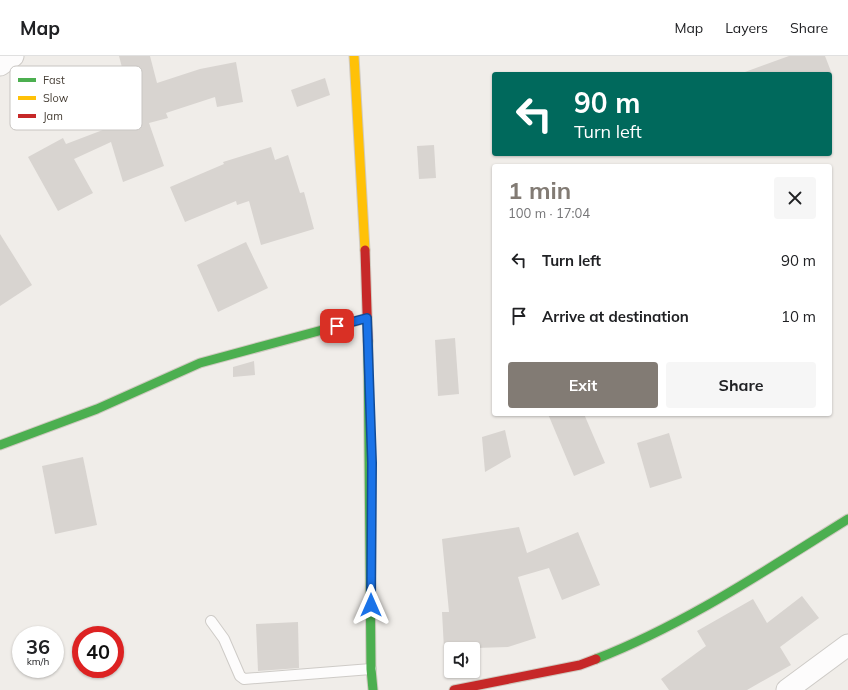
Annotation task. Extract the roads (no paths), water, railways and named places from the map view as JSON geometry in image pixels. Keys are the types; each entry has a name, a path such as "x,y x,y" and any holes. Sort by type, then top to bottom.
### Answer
{"street":[{"path":"0,64 13,56"},
{"path":"354,56 362,161 372,463 371,668 373,690"},
{"path":"0,445 97,409 200,363 367,318"},
{"path":"454,690 580,665 632,645 707,606 848,519"},
{"path":"787,690 848,645"}],"lane":[{"path":"212,621 224,639 240,676 244,679 371,668"}]}
